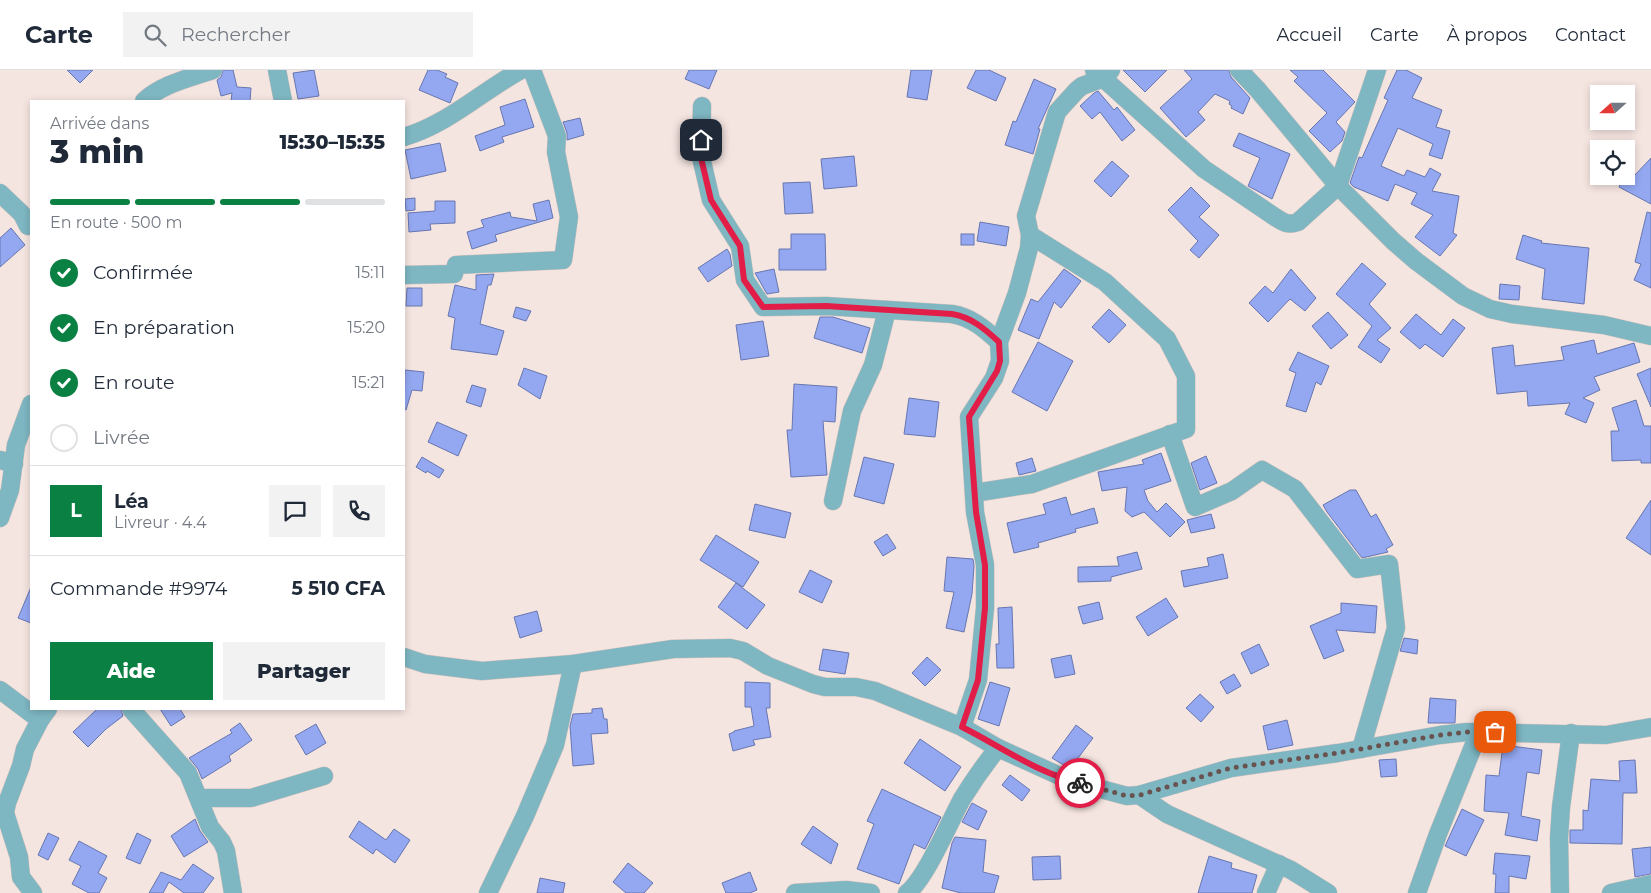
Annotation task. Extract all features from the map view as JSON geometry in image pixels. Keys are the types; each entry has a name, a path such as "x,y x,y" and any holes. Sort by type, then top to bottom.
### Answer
{"street":[{"path":"145,100 160,90 181,80 213,70"},
{"path":"277,70 283,100"},
{"path":"405,137 432,126 464,108 500,82 521,70"},
{"path":"405,275 454,274 456,265 563,260 569,217 556,152 557,136 532,70"},
{"path":"1239,70 1338,186 1393,241 1416,261 1463,296 1490,309 1512,314 1604,325 1651,336"},
{"path":"962,727 978,680 985,625 985,565 976,519 969,417 997,371 1000,361 999,342 1029,248 1030,235 1026,216 1057,112 1077,90 1103,73 1204,169 1286,224 1293,224 1298,222 1338,186 1377,70"},
{"path":"702,106 701,158 711,200 740,246 744,280 763,307 826,306 960,315 982,326 999,342"},
{"path":"0,193 22,214 28,226"},
{"path":"974,493 1032,484 1186,428 1186,376 1166,339 1105,282 1030,235"},
{"path":"833,500 852,411 873,365 887,310"},
{"path":"0,518 10,490 7,462 16,445 30,407"},
{"path":"1170,434 1195,507 1232,491 1262,470 1295,489 1357,569 1389,564 1396,628 1361,749"},
{"path":"405,657 425,664 482,671 573,664 673,649 730,648 742,651 768,666 813,684 825,687 856,686 875,691 962,727 998,748 1071,781 1127,796 1140,795 1231,768 1361,749 1440,735 1479,732 1606,734 1651,727"},
{"path":"488,893 525,816 555,745 573,664"},
{"path":"0,690 30,706"},
{"path":"132,710 184,767 210,827 222,842 226,851 233,893"},
{"path":"34,893 21,877 20,856 5,813 25,749 44,714"},
{"path":"1417,893 1438,834 1479,732"},
{"path":"1560,893 1559,838 1571,733"},
{"path":"907,893 921,877 963,798 981,769 998,748"},
{"path":"198,798 251,798 324,776"},
{"path":"1140,795 1167,814 1279,864 1328,893"},
{"path":"1266,893 1279,864"},
{"path":"1611,893 1651,884"},
{"path":"795,893 846,890 871,893"}],"building":[{"path":"67,70 93,70 80,83"},
{"path":"223,70 233,70 237,87 251,88 250,100 231,100 232,93 221,96 217,80 221,77"},
{"path":"314,70 319,96 298,99 293,73"},
{"path":"428,70 437,70 447,74 445,77 458,83 450,103 419,90"},
{"path":"689,70 717,70 709,89 685,79"},
{"path":"911,70 932,70 927,100 907,97"},
{"path":"976,70 989,70 1006,78 996,101 967,88"},
{"path":"1123,70 1167,70 1145,92"},
{"path":"1184,70 1229,70 1231,77 1250,98 1243,114 1231,108 1230,101 1215,94 1198,112 1205,120 1186,137 1160,108 1192,79"},
{"path":"1290,70 1323,70 1355,102 1336,122 1345,132 1342,141 1330,152 1309,131 1327,113 1294,81 1298,77"},
{"path":"1397,70 1406,70 1422,78 1412,98 1442,110 1436,127 1450,131 1442,159 1429,155 1433,144 1398,128 1381,166 1404,176 1407,170 1425,177 1430,168 1441,174 1432,191 1459,196 1453,233 1457,235 1440,256 1415,237 1433,215 1411,204 1417,193 1395,184 1388,201 1354,187 1350,183 1359,157 1362,158 1388,100 1384,98"},
{"path":"1034,79 1056,89 1038,129 1040,129 1033,154 1005,145 1013,121 1016,122"},
{"path":"1098,91 1114,110 1117,107 1135,130 1122,141 1100,112 1092,119 1080,106"},
{"path":"525,99 534,127 502,137 504,142 480,151 475,136 505,125 500,107"},
{"path":"580,118 584,135 567,140 567,133 563,122"},
{"path":"1239,133 1290,154 1272,199 1248,186 1260,158 1233,146"},
{"path":"440,143 446,171 411,179 405,150"},
{"path":"854,156 857,186 824,189 821,159"},
{"path":"1651,158 1651,204 1619,187 1620,185 1635,185 1635,175"},
{"path":"1112,161 1129,176 1111,197 1094,181"},
{"path":"810,182 813,213 785,214 783,183"},
{"path":"1191,187 1210,206 1199,217 1219,235 1199,258 1190,250 1198,241 1168,210"},
{"path":"415,198 415,210 406,211 405,199"},
{"path":"549,200 553,218 495,235 497,241 472,249 467,232 484,227 481,220 510,212 511,217 537,221 533,204"},
{"path":"435,201 455,201 455,223 430,224 431,230 409,232 408,213 435,211"},
{"path":"1647,212 1651,213 1651,288 1634,280 1641,264 1635,262"},
{"path":"980,222 1009,227 1006,246 977,241"},
{"path":"11,228 25,245 0,267 0,238"},
{"path":"791,234 825,234 826,270 779,270 779,249 791,249"},
{"path":"961,234 974,234 974,245 961,245"},
{"path":"1523,235 1542,241 1541,243 1589,248 1584,304 1542,299 1545,269 1516,259"},
{"path":"727,249 732,266 708,282 698,268"},
{"path":"1362,263 1386,284 1369,304 1391,328 1377,340 1390,349 1381,363 1358,347 1372,326 1336,294"},
{"path":"774,269 779,292 767,294 755,273"},
{"path":"1064,269 1081,281 1061,308 1054,302 1039,339 1018,330 1031,299 1038,302"},
{"path":"1291,269 1316,298 1305,311 1290,299 1268,322 1249,303 1265,286 1273,293"},
{"path":"494,274 491,285 488,285 480,324 504,331 497,355 451,349 455,318 448,316 455,285 476,290 476,275"},
{"path":"1500,284 1520,286 1519,300 1499,299"},
{"path":"407,288 422,288 422,306 406,306"},
{"path":"516,307 531,311 526,321 513,317"},
{"path":"1109,309 1126,325 1109,343 1092,327"},
{"path":"1328,312 1348,335 1331,349 1312,326"},
{"path":"1416,314 1441,335 1453,319 1465,328 1443,357 1425,344 1420,349 1400,332"},
{"path":"820,317 833,317 870,328 862,353 814,338"},
{"path":"763,321 769,356 741,360 736,325"},
{"path":"1594,340 1597,354 1634,343 1640,362 1594,377 1600,390 1583,398 1594,403 1586,423 1565,414 1570,403 1528,406 1527,391 1497,394 1492,348 1513,345 1515,366 1564,360 1561,347"},
{"path":"1038,342 1073,361 1047,411 1012,392"},
{"path":"1298,352 1329,366 1321,385 1316,382 1306,412 1286,406 1296,373 1289,370"},
{"path":"524,368 547,376 540,399 518,385"},
{"path":"1651,368 1651,407 1637,374"},
{"path":"405,370 424,372 422,391 412,390 406,410"},
{"path":"794,384 837,387 835,422 823,421 827,475 791,477 787,430 792,430"},
{"path":"472,385 486,389 481,407 466,402"},
{"path":"909,398 939,402 935,437 904,434"},
{"path":"1636,400 1644,426 1651,426 1651,463 1641,463 1641,460 1612,461 1611,431 1619,431 1612,408"},
{"path":"437,422 467,435 458,456 428,442"},
{"path":"1161,453 1171,481 1144,490 1148,501 1157,512 1166,503 1185,522 1170,537 1144,512 1132,517 1125,511 1127,487 1102,491 1098,472 1144,464 1142,460"},
{"path":"1206,456 1217,483 1200,490 1191,463"},
{"path":"422,457 444,470 439,478 416,467"},
{"path":"864,457 894,464 884,504 854,496"},
{"path":"1032,458 1036,471 1019,475 1016,463"},
{"path":"1350,490 1356,490 1371,517 1376,514 1393,545 1386,549 1388,552 1362,558 1327,512 1323,505"},
{"path":"1066,497 1071,515 1094,508 1098,523 1075,529 1076,532 1038,543 1039,547 1014,553 1007,523 1046,514 1043,504"},
{"path":"1651,500 1651,555 1626,538"},
{"path":"755,504 791,513 785,538 749,530"},
{"path":"1211,514 1215,528 1191,533 1187,520"},
{"path":"887,534 896,548 883,556 874,542"},
{"path":"716,535 759,562 743,587 700,560"},
{"path":"1137,552 1142,569 1111,577 1111,581 1078,582 1078,567 1119,566 1117,557"},
{"path":"1223,554 1228,578 1184,587 1181,571 1209,566 1207,558"},
{"path":"947,557 973,559 972,594 964,632 946,628 954,592 944,591"},
{"path":"810,570 832,581 822,603 799,592"},
{"path":"736,583 765,605 747,629 718,607"},
{"path":"30,589 30,623 18,618"},
{"path":"1166,598 1178,617 1148,636 1136,617"},
{"path":"1099,602 1103,619 1083,624 1078,607"},
{"path":"1341,603 1377,606 1375,633 1336,630 1344,651 1324,659 1310,626 1341,613"},
{"path":"1012,607 1014,668 997,668 996,644 999,644 998,608"},
{"path":"537,611 542,631 520,638 514,617"},
{"path":"1404,638 1418,640 1417,654 1400,651"},
{"path":"1259,644 1269,665 1251,674 1241,653"},
{"path":"823,649 849,653 845,674 819,670"},
{"path":"1071,655 1075,674 1055,678 1051,659"},
{"path":"927,657 941,670 925,686 912,673"},
{"path":"1234,674 1241,686 1227,694 1220,682"},
{"path":"745,682 770,683 770,708 766,708 771,737 753,740 755,745 733,751 729,734 754,726 751,707 745,707"},
{"path":"990,682 1010,688 999,726 978,719"},
{"path":"1200,694 1214,707 1201,722 1186,708"},
{"path":"1430,698 1456,700 1455,723 1428,723"},
{"path":"602,708 604,719 607,719 608,733 591,734 594,764 573,766 570,726 573,714 592,713 592,709"},
{"path":"96,710 121,710 123,716 106,729 88,747 73,732"},
{"path":"161,710 181,710 185,717 171,726"},
{"path":"1287,720 1293,745 1268,750 1263,726"},
{"path":"240,723 252,740 229,756 231,761 202,779 198,769 189,758 232,733 230,730"},
{"path":"316,724 326,743 306,755 295,736"},
{"path":"1076,725 1093,738 1070,769 1052,758"},
{"path":"920,739 961,767 945,791 904,763"},
{"path":"1503,745 1542,750 1539,774 1527,772 1521,816 1540,820 1537,841 1505,835 1509,813 1484,811 1486,775 1499,776"},
{"path":"1396,759 1397,776 1381,777 1379,760"},
{"path":"1635,760 1637,793 1623,793 1622,844 1570,843 1570,830 1583,830 1583,810 1588,811 1591,779 1620,781 1619,761"},
{"path":"1010,775 1030,790 1022,801 1002,785"},
{"path":"882,789 941,817 925,849 914,844 899,884 857,869 874,824 867,821"},
{"path":"972,803 987,811 978,830 962,822"},
{"path":"1462,809 1484,820 1466,856 1445,846"},
{"path":"195,819 200,831 208,842 184,857 171,836"},
{"path":"359,821 386,840 394,829 410,840 395,863 376,849 373,854 349,837"},
{"path":"813,826 838,844 831,864 801,844"},
{"path":"48,833 59,838 48,860 38,855"},
{"path":"137,833 151,840 140,864 126,858"},
{"path":"955,837 986,840 983,872 999,876 994,893 961,893 942,888"},
{"path":"79,841 107,856 98,873 107,878 99,893 89,893 72,884 81,866 69,860"},
{"path":"1651,847 1651,874 1635,877 1632,849"},
{"path":"1495,853 1530,856 1526,879 1509,876 1509,893 1495,893 1496,874 1493,874"},
{"path":"1060,856 1061,879 1033,880 1032,857"},
{"path":"1209,856 1232,863 1231,868 1257,875 1252,893 1198,893"},
{"path":"628,863 653,883 644,893 626,893 613,882"},
{"path":"193,864 214,878 203,893 184,893 169,882 163,893 149,893 161,872 181,880"},
{"path":"750,872 757,890 750,893 726,893 722,883"},
{"path":"540,878 565,883 563,893 537,893"}],"way so far":[{"path":"1080,783 1127,796 1140,795 1219,770 1338,753 1440,735 1467,732 1495,732"}],"route":[{"path":"701,140 701,158 711,200 740,246 744,280 763,307 826,306 960,315 982,326 999,342 1000,361 997,371 969,417 976,519 985,565 985,625 980,672 962,727 998,748 1059,777 1080,783"}]}
